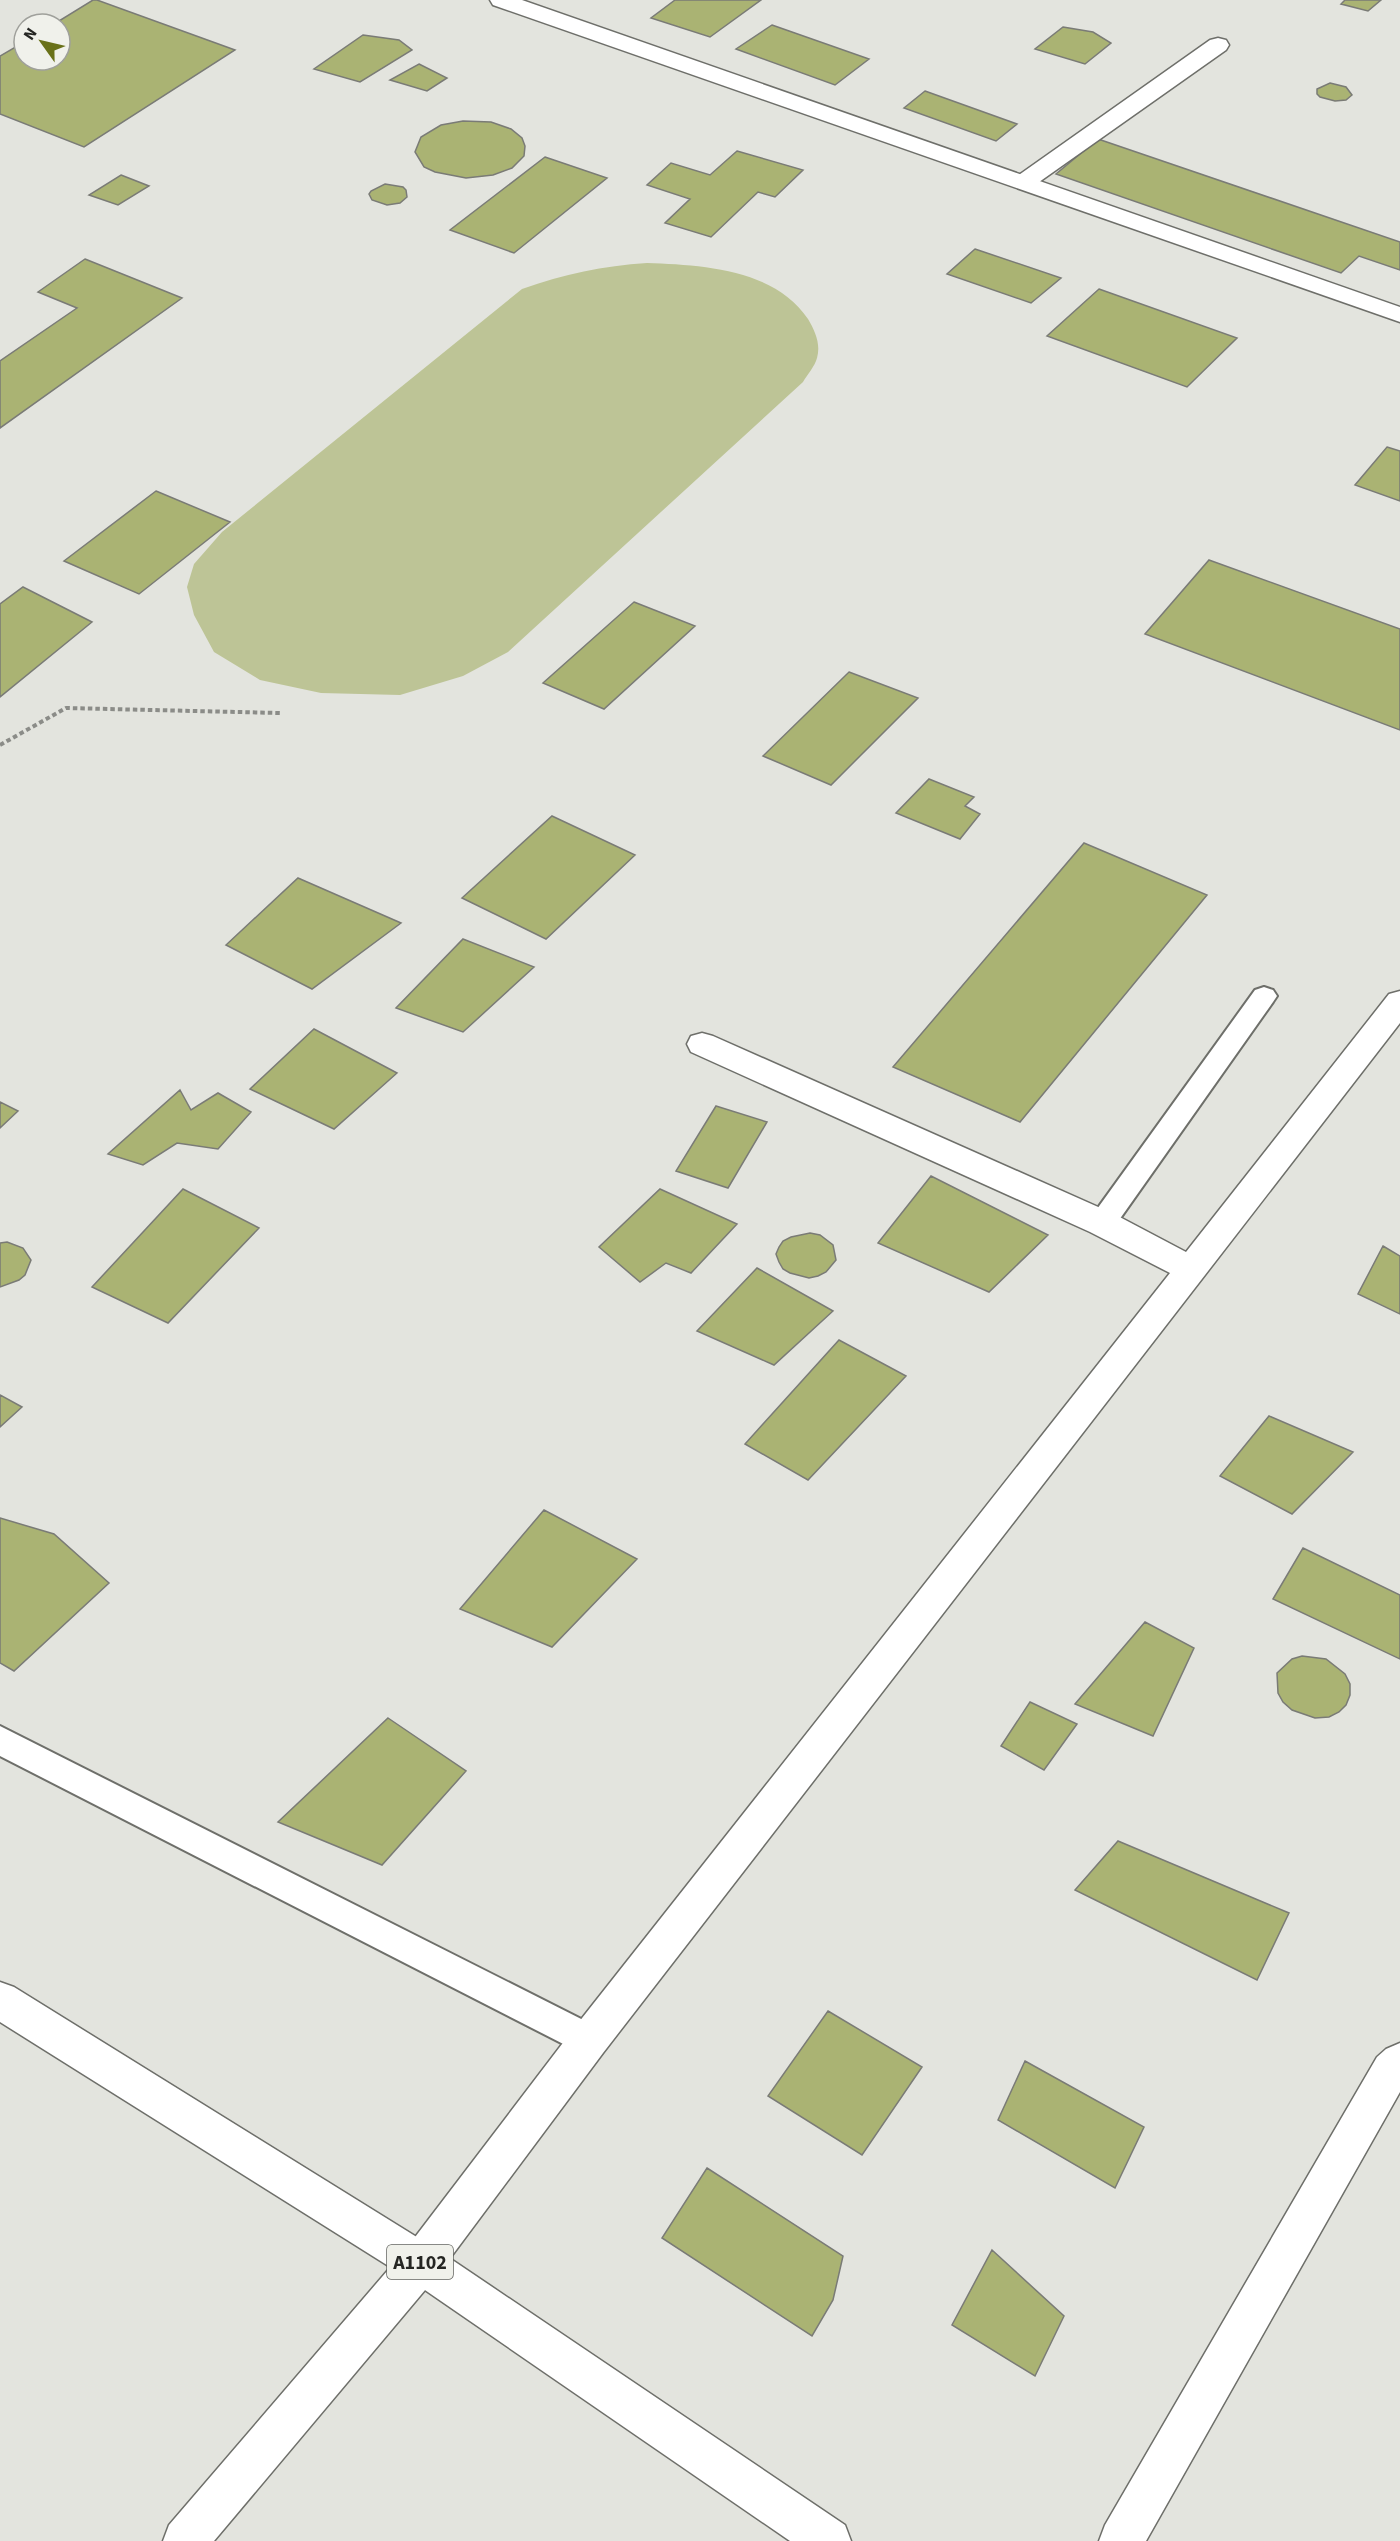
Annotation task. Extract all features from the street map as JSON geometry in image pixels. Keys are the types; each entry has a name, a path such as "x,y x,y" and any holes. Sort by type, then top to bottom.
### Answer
{"street":[{"path":"501,0 1400,315"},
{"path":"1024,182 1218,45"},
{"path":"185,2541 421,2263 589,2040 1400,1002"},
{"path":"702,1044 1102,1222 1191,1269"},
{"name":"A1102","path":"0,2000 421,2263 829,2541"},
{"path":"1121,2541 1391,2070 1400,2062"}],"lane":[{"path":"1102,1222 1264,996"},
{"path":"0,1740 589,2040"}],"path":[{"path":"0,745 66,708 280,713"}],"green space":[{"path":"647,263 713,268 736,273 777,289 794,302 811,324 818,343 816,361 803,382 508,652 463,676 400,695 321,693 260,680 214,652 194,615 187,587 194,564 222,532 522,289 584,271"}],"building":[{"path":"93,0 97,0 235,50 84,147 0,114 0,56 12,49 12,72 72,72 72,13"},
{"path":"675,0 761,0 710,37 651,18"},
{"path":"1345,0 1381,0 1368,11 1341,4"},
{"path":"772,25 869,59 835,85 736,49"},
{"path":"1063,27 1093,32 1111,43 1085,64 1035,49"},
{"path":"363,35 399,40 412,50 360,82 314,69"},
{"path":"419,64 447,78 427,91 390,80"},
{"path":"1330,83 1346,87 1352,95 1346,100 1335,101 1320,97 1317,89"},
{"path":"925,91 1017,124 996,141 904,108"},
{"path":"463,121 491,122 511,129 522,138 525,146 524,156 512,168 493,175 466,178 435,172 424,167 415,152 421,137 441,125"},
{"path":"1098,139 1400,242 1400,270 1359,256 1341,273 1056,174"},
{"path":"737,151 803,170 775,197 758,192 711,237 665,223 690,199 647,185 671,163 710,175"},
{"path":"545,157 607,178 514,253 450,230"},
{"path":"121,175 149,186 118,205 89,195"},
{"path":"385,184 403,187 407,197 400,203 387,205 372,200 369,194 371,191"},
{"path":"975,249 1061,278 1031,303 947,274"},
{"path":"85,259 182,298 0,428 0,361 77,308 38,292"},
{"path":"1099,289 1237,338 1187,387 1047,336"},
{"path":"1387,447 1400,451 1400,501 1355,485"},
{"path":"156,491 230,522 139,594 64,561"},
{"path":"1209,560 1400,629 1400,730 1145,634"},
{"path":"23,587 92,622 0,697 0,604"},
{"path":"634,602 695,626 604,709 543,683"},
{"path":"849,672 918,698 831,785 763,756"},
{"path":"929,779 974,797 965,806 980,814 960,839 896,813"},
{"path":"552,816 635,855 546,939 462,898"},
{"path":"1084,843 1207,895 1020,1122 893,1067"},
{"path":"298,878 401,923 312,989 226,945"},
{"path":"463,939 534,967 463,1032 396,1008"},
{"path":"314,1029 397,1073 334,1129 250,1089"},
{"path":"180,1090 191,1110 218,1093 251,1112 218,1149 177,1143 143,1165 108,1154"},
{"path":"0,1102 18,1111 0,1128"},
{"path":"716,1106 767,1122 728,1188 676,1171"},
{"path":"931,1176 1048,1235 989,1292 878,1243"},
{"path":"183,1189 259,1228 168,1323 92,1287"},
{"path":"660,1189 737,1224 691,1273 666,1263 640,1282 599,1247"},
{"path":"810,1233 820,1235 833,1245 836,1260 826,1272 809,1278 783,1269 776,1254 783,1241"},
{"path":"7,1242 23,1248 31,1260 25,1275 19,1280 0,1287 0,1243"},
{"path":"1383,1246 1400,1256 1400,1314 1358,1294"},
{"path":"757,1268 833,1311 774,1365 697,1331"},
{"path":"839,1340 906,1376 808,1480 745,1444"},
{"path":"0,1395 22,1407 0,1427"},
{"path":"1269,1416 1353,1452 1292,1514 1220,1476"},
{"path":"544,1510 637,1559 552,1647 460,1609"},
{"path":"0,1518 54,1534 109,1583 14,1671 0,1663"},
{"path":"1303,1548 1400,1595 1400,1659 1273,1599"},
{"path":"1145,1622 1194,1648 1153,1736 1075,1704"},
{"path":"1302,1656 1326,1659 1345,1674 1350,1684 1350,1695 1346,1705 1339,1712 1329,1717 1315,1718 1292,1710 1283,1702 1278,1693 1277,1673 1292,1659"},
{"path":"1030,1702 1077,1724 1044,1770 1001,1746"},
{"path":"388,1718 466,1771 382,1865 278,1822"},
{"path":"1118,1841 1289,1913 1257,1980 1075,1890"},
{"path":"828,2011 922,2067 862,2155 768,2096"},
{"path":"1025,2061 1144,2127 1115,2188 998,2120"},
{"path":"707,2168 843,2256 833,2300 812,2336 662,2238"},
{"path":"992,2250 1064,2316 1035,2376 952,2325"}]}
